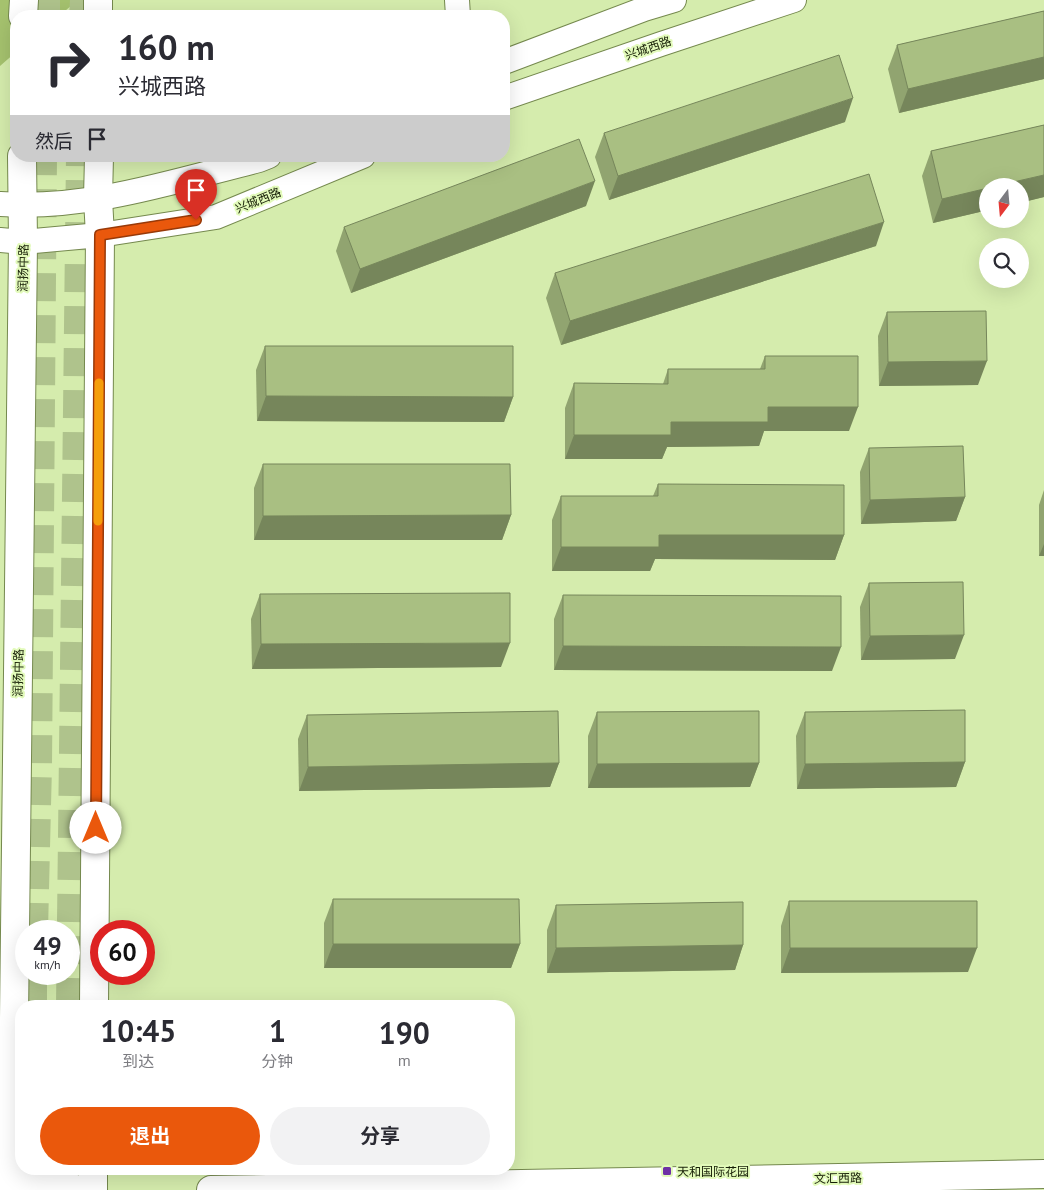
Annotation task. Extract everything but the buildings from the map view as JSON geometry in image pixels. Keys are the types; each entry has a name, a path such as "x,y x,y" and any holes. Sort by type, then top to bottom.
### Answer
{"main road":[{"name":"润扬中路","path":"8,1180 11,241 12,205 21,162"},
{"path":"94,1000 100,235 98,162"},
{"name":"文汇西路","path":"211,1190 1044,1174"},
{"path":"93,1175 93,1190"},
{"path":"8,1180 81,1190"}],"street":[{"path":"510,59 640,4 674,0"},
{"name":"兴城西路","path":"510,96 794,0"},
{"path":"12,205 98,199 252,162"},
{"name":"兴城西路","path":"11,241 100,235 216,217 349,162"}],"shaded area":[{"path":"0,0 78,0 66,10 10,10 10,57 0,66"}],"tunnel":[{"path":"46,0 46,10"},
{"path":"83,10 84,0"},
{"path":"34,920 38,765 43,162"},
{"path":"70,1000 80,162"},
{"path":"33,985 33,1000"},
{"path":"67,1175 67,1190"}],"slow traffic":[{"path":"98,521 99,383"}],"place":[{"name":"天和国际花园","path":"667,1171"}],"route":[{"path":"96,828 100,235 196,220"}]}
